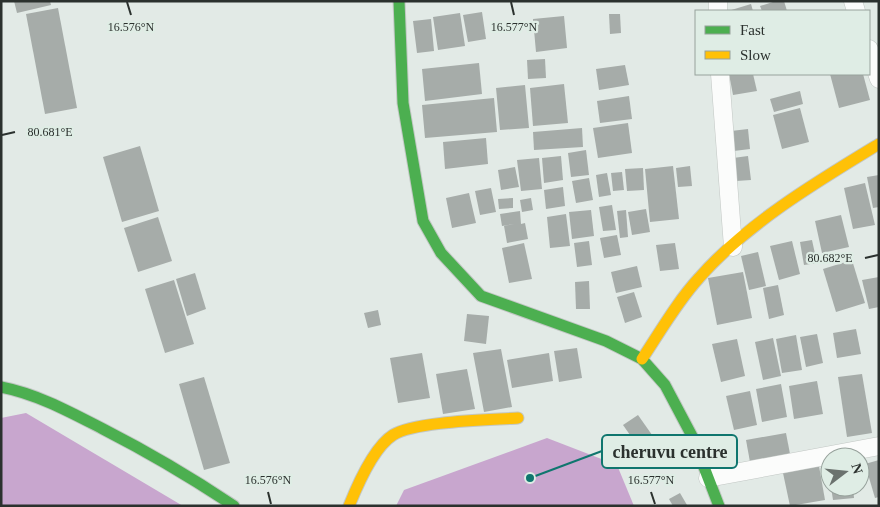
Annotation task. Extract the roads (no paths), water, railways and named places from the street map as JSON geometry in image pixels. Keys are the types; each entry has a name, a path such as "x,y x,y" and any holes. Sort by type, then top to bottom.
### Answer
{"street":[{"path":"399,1 403,104 423,221 441,253 481,296 606,341 642,359 665,385 692,436 718,506"},
{"path":"870,52 879,79"},
{"path":"720,75 733,248"},
{"path":"642,359 683,299 709,268 767,220 879,144"},
{"path":"1,387 9,386 48,402 129,444 234,506"},
{"path":"349,506 376,455 393,434 423,427 518,418"},
{"path":"708,478 879,446"}],"place":[{"name":"cheruvu centre","path":"530,478"}]}
